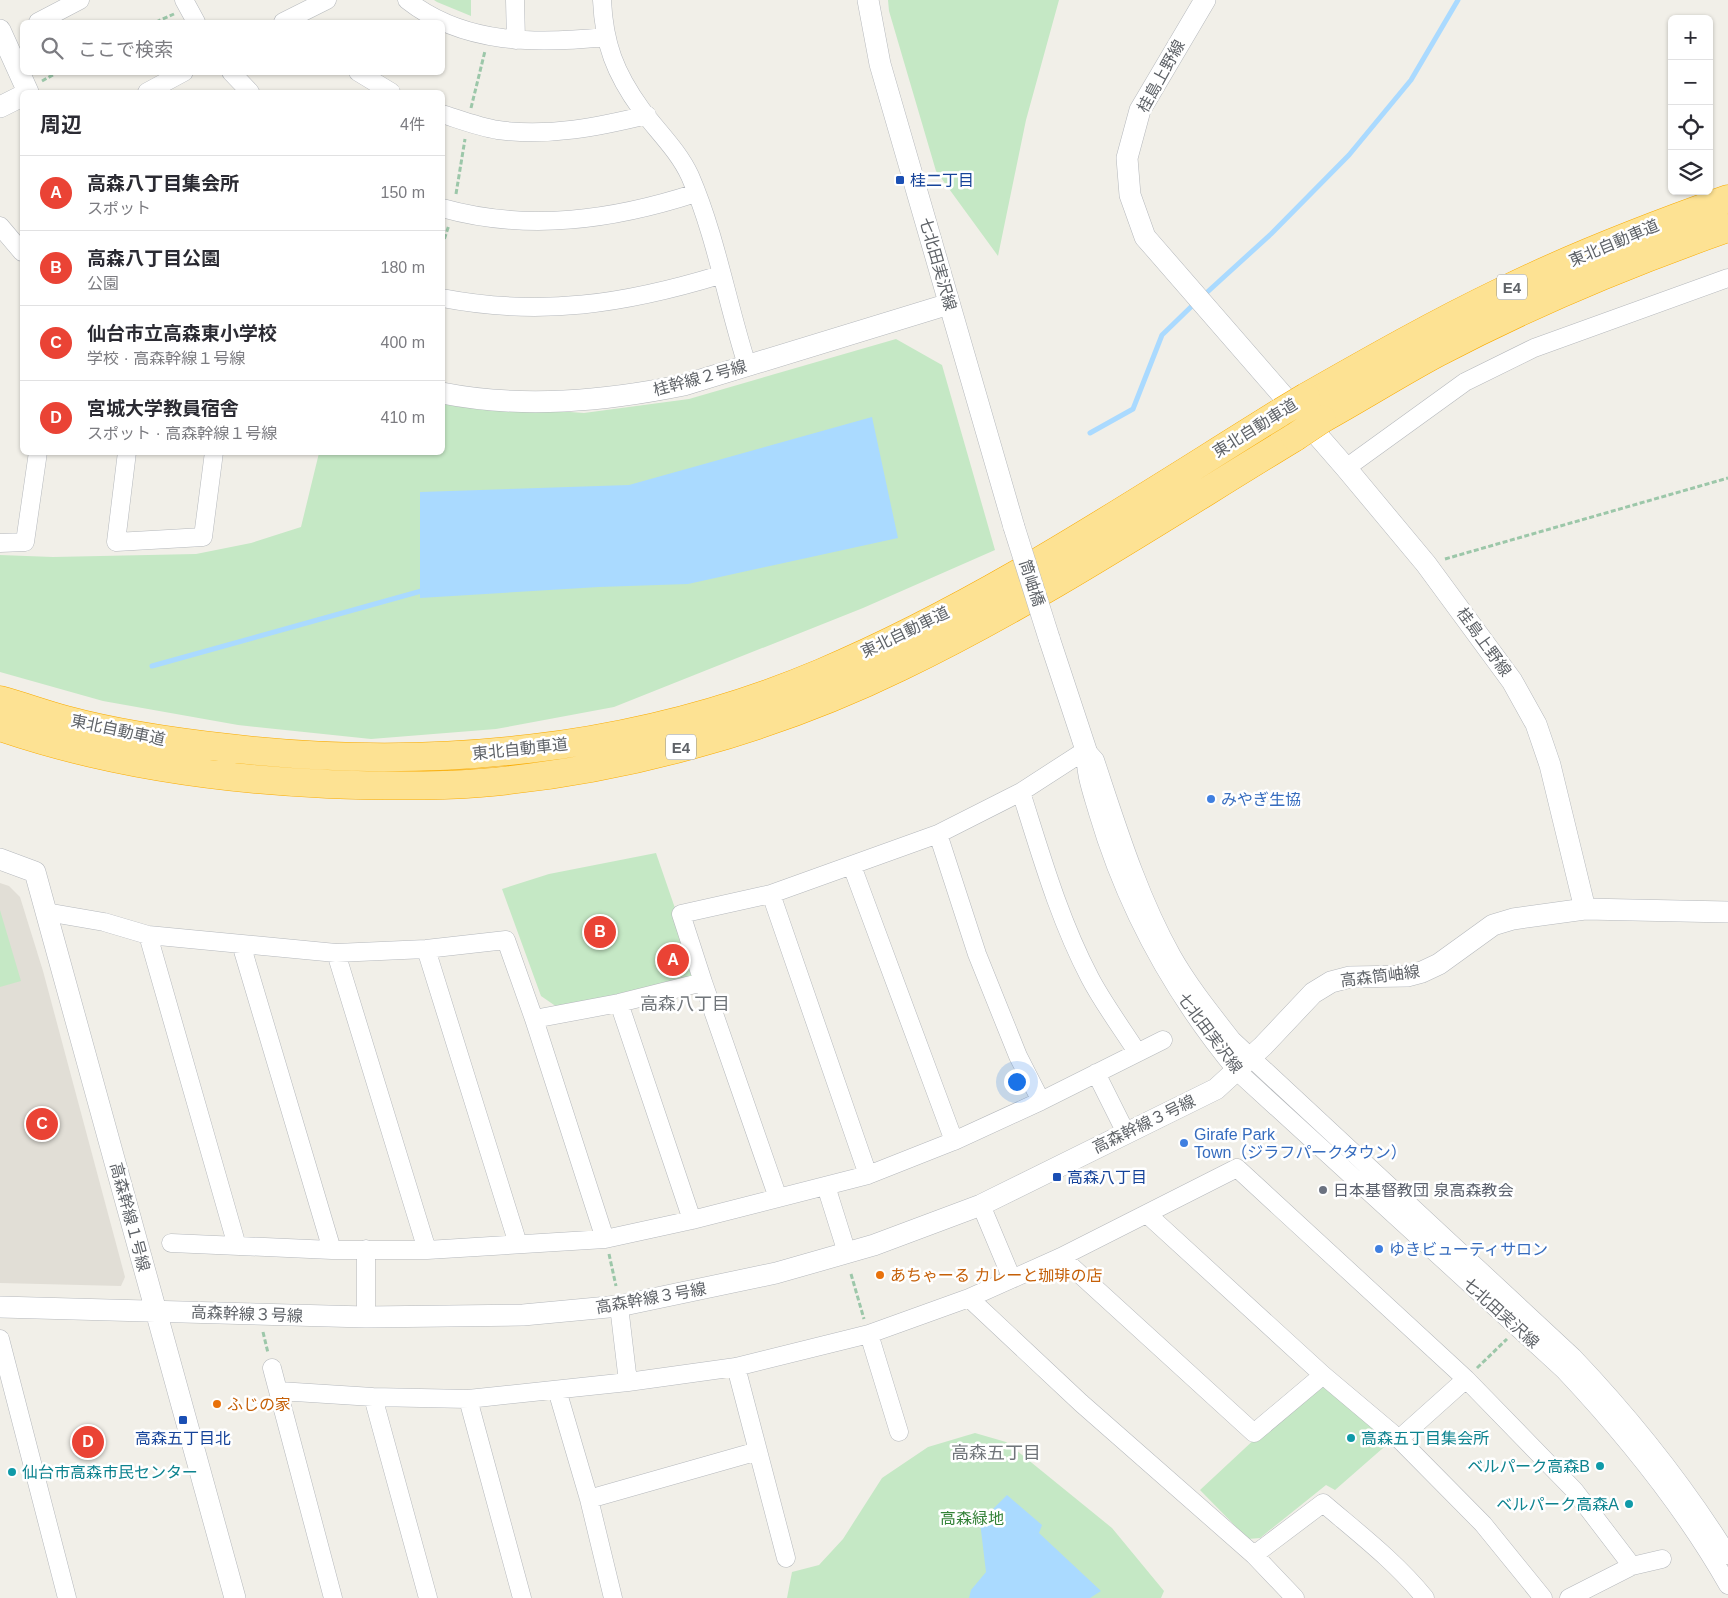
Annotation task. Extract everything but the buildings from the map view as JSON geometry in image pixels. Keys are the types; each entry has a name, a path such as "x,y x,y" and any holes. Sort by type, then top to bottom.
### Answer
{"highway":[{"name":"東北自動車道","path":"0,700 68,721 178,743 276,754 403,759 492,753 594,740 683,720 746,700 820,673 906,634 1058,551 1281,412 1421,332 1504,290 1658,224 1728,199"},
{"name":"東北自動車道","path":"0,727 90,753 177,770 269,781 372,786 479,783 585,768 661,753 711,739 850,689 899,668 1066,577 1322,419 1435,354 1513,314 1603,275 1728,228"}],"street":[{"path":"42,20 80,0"},
{"path":"184,0 195,20"},
{"path":"295,20 327,0"},
{"path":"407,0 431,16 441,20"},
{"path":"516,0 516,40"},
{"path":"602,0 606,37 614,66 647,115 676,152 689,174 747,365"},
{"name":"七北田実沢線","path":"868,0 880,64 1014,527"},
{"name":"桂島上野線","path":"1205,0 1140,110 1127,158 1130,195 1145,237 1187,288 1346,468 1426,564 1512,681 1536,724 1550,765 1585,909"},
{"path":"445,22 484,36 516,40 555,42 606,37"},
{"path":"0,30 20,74"},
{"path":"20,75 27,90"},
{"path":"151,90 178,75"},
{"path":"235,75 248,90"},
{"path":"363,75 388,90"},
{"path":"0,107 20,97"},
{"path":"445,115 497,130 524,131 583,129 647,115"},
{"path":"448,209 514,220 569,221 642,208 696,193"},
{"path":"0,226 20,250"},
{"path":"445,298 500,306 580,305 615,302 720,275"},
{"path":"1346,468 1465,382 1534,348 1728,278"},
{"name":"桂幹線２号線","path":"445,393 530,402 582,400 630,395 684,385 949,304"},
{"path":"0,543 25,542 38,455"},
{"path":"127,455 116,542 203,537 214,455"},
{"name":"筒岫橋","path":"1014,527 1050,638"},
{"name":"七北田実沢線","path":"1050,638 1086,750 1085,767 1108,847 1132,906 1160,963 1190,1010 1244,1065 1564,1370 1608,1417 1640,1455 1701,1541 1728,1585"},
{"path":"778,1198 681,914 771,894 938,834 1022,792 1086,750"},
{"path":"1022,792 1046,872 1068,932 1091,980 1137,1052"},
{"path":"938,834 976,954 1018,1056 1041,1101"},
{"name":"高森幹線１号線","path":"0,860 34,872 235,1598"},
{"path":"852,866 954,1141"},
{"path":"771,894 868,1175"},
{"path":"1585,909 1728,912"},
{"name":"高森筒岫線","path":"1244,1065 1313,993 1331,982 1350,977 1407,976 1422,972 1439,964 1493,925 1512,918 1585,909"},
{"path":"46,912 104,922 148,935 336,952 426,949 506,940 534,1019 605,1239"},
{"path":"148,935 237,1246"},
{"path":"240,944 332,1250"},
{"path":"426,949 518,1244"},
{"path":"336,952 426,1250"},
{"path":"534,1019 619,1003 703,982"},
{"path":"619,1003 692,1220"},
{"path":"171,1243 332,1250 426,1250 605,1239 692,1220 868,1175 954,1141 1041,1101 1163,1040"},
{"path":"1244,1065 1573,1357 1620,1407 1675,1476 1728,1555"},
{"name":"高森幹線３号線","path":"0,1307 366,1317 522,1315 618,1296 776,1273 847,1253 981,1205 1216,1089 1244,1065"},
{"path":"1096,1073 1126,1133"},
{"path":"279,1391 373,1397 468,1399 628,1382 736,1367 868,1334 969,1298 1060,1257 1237,1168 1466,1379 1574,1490 1632,1566"},
{"path":"826,1186 847,1253"},
{"path":"981,1205 1012,1279"},
{"path":"1147,1214 1323,1375 1398,1440 1483,1524 1543,1598"},
{"path":"366,1249 366,1317"},
{"path":"1060,1257 1254,1433 1323,1375"},
{"path":"618,1296 628,1382"},
{"path":"969,1298 1081,1403 1254,1556 1295,1598"},
{"path":"868,1334 899,1432"},
{"path":"0,1339 66,1598"},
{"path":"736,1367 786,1558"},
{"path":"272,1368 333,1598"},
{"path":"1398,1440 1466,1379"},
{"path":"557,1390 589,1500 613,1598"},
{"path":"373,1397 428,1598"},
{"path":"468,1399 522,1598"},
{"path":"589,1500 758,1451"},
{"path":"1254,1556 1323,1503 1370,1543 1425,1598"},
{"path":"1569,1598 1632,1566 1662,1559"}],"path":[{"path":"445,228 448,209"},
{"path":"1426,564 1728,478"},
{"path":"605,1239 618,1296"},
{"path":"851,1274 868,1334"},
{"path":"263,1332 272,1368"},
{"path":"1466,1379 1508,1338"}],"shaded area":[{"path":"0,883 9,886 20,897 43,971 125,1277 121,1286 0,1283"}],"green space":[{"path":"434,0 471,0 471,16 437,2"},
{"path":"888,0 1059,0 1026,120 998,256 936,171 889,11"},
{"path":"896,339 942,365 995,550 863,608 614,707 496,729 371,739 238,725 103,701 0,672 0,555 53,557 196,554 251,543 301,527 319,455 445,455 445,403 584,413 689,399"},
{"path":"656,853 698,975 687,981 557,1007 541,996 502,889 549,874"},
{"path":"0,910 21,981 0,987"},
{"path":"1320,1383 1391,1441 1335,1490 1326,1485 1260,1538 1248,1539 1200,1490 1258,1436"},
{"name":"高森緑地","path":"975,1433 1006,1442 1112,1528 1164,1591 1161,1598 787,1598 792,1572 819,1565 843,1539 882,1478 928,1447"}],"water":[{"path":"872,417 898,538 688,584 599,587 420,598 420,492 629,485"},
{"path":"1007,1495 1042,1525 1039,1533 1101,1591 1090,1598 969,1598 971,1590 986,1572 980,1522"}],"waterway":[{"path":"1203,296 1271,234 1349,155 1411,80 1458,0"},
{"path":"1090,433 1133,409 1162,335 1195,303"},
{"path":"152,666 425,590"}],"place":[{"name":"桂二丁目","path":"900,180"},
{"name":"みやぎ生協","path":"1211,799"},
{"name":"高森八丁目公園","path":"600,932"},
{"name":"高森八丁目集会所","path":"673,960"},
{"name":"仙台市立高森東小学校","path":"42,1124"},
{"name":"Girafe Park Town（ジラフパークタウン）","path":"1184,1143"},
{"name":"高森八丁目","path":"1057,1177"},
{"name":"日本基督教団 泉高森教会","path":"1323,1190"},
{"name":"ゆきビューティサロン","path":"1379,1249"},
{"name":"あちゃーる カレーと珈琲の店","path":"880,1275"},
{"name":"ふじの家","path":"217,1404"},
{"name":"高森五丁目北","path":"183,1420"},
{"name":"高森五丁目集会所","path":"1351,1438"},
{"name":"宮城大学教員宿舎","path":"88,1442"},
{"name":"ベルパーク高森B","path":"1600,1466"},
{"name":"仙台市高森市民センター","path":"12,1472"},
{"name":"ベルパーク高森A","path":"1629,1504"}],"district":[{"name":"高森八丁目","path":"685,1004"},
{"name":"高森五丁目","path":"996,1453"}]}
